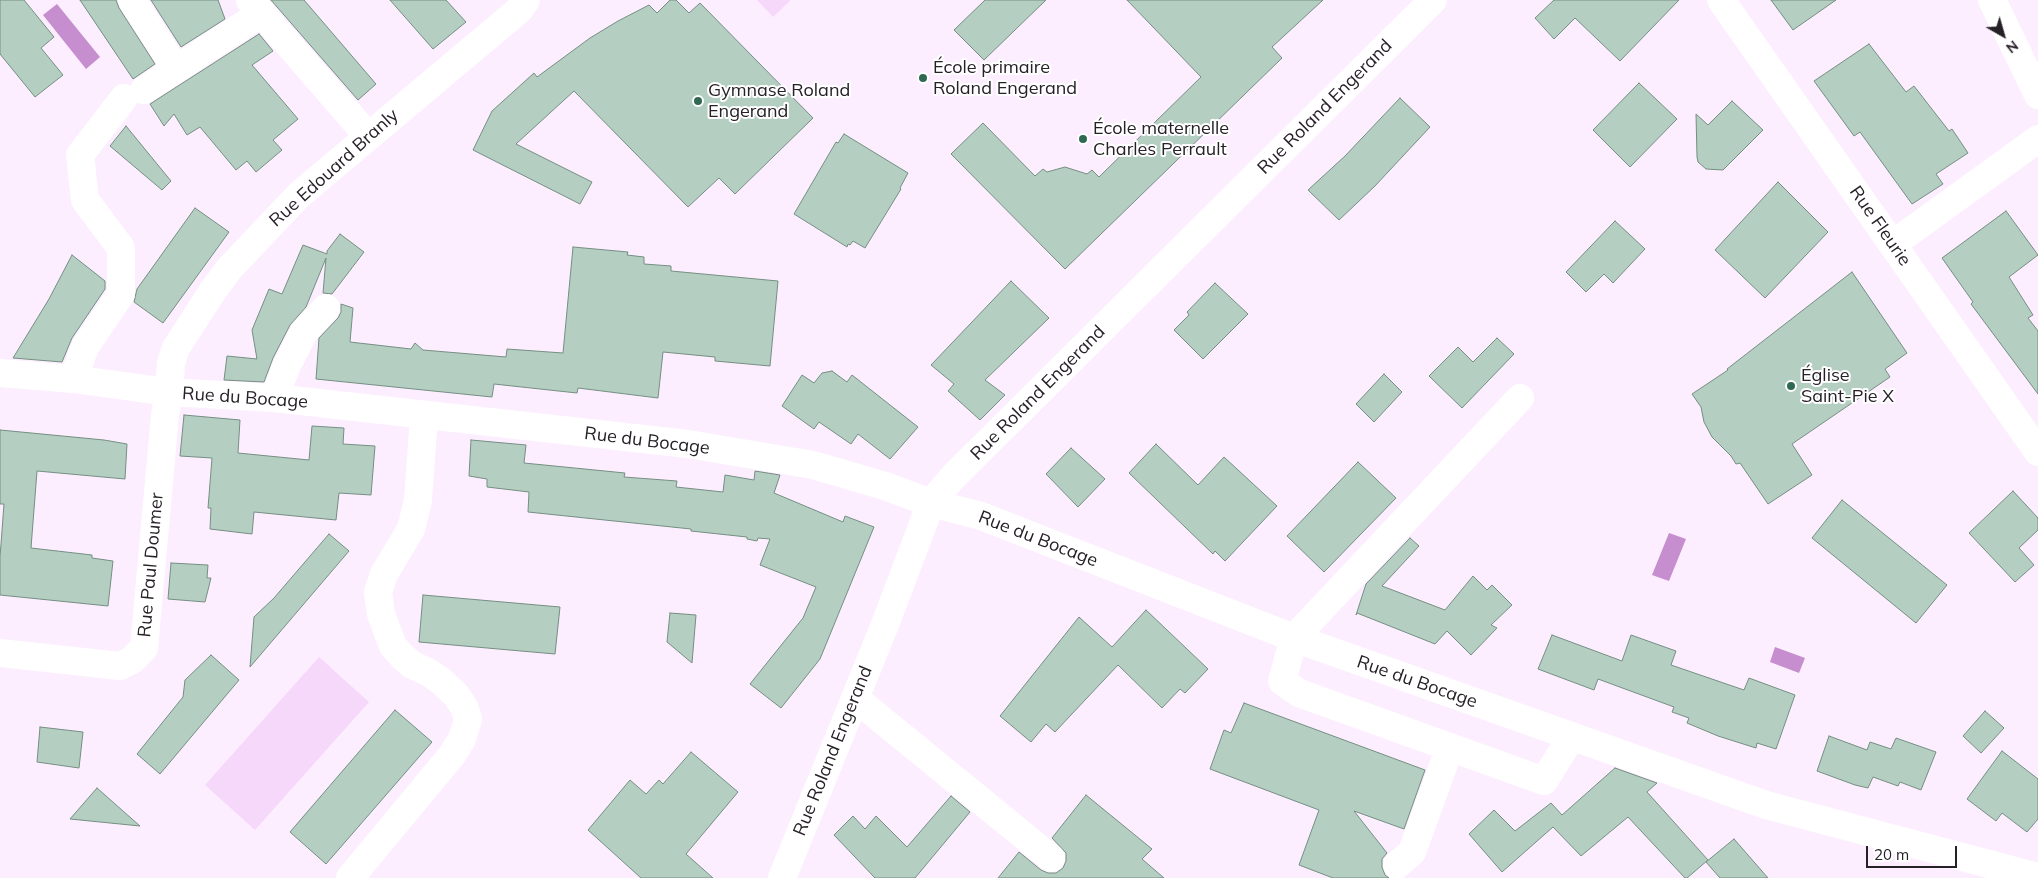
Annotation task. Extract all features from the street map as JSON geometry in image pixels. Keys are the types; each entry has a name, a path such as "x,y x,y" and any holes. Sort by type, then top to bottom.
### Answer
{"street":[{"path":"132,0 176,69"},
{"name":"Rue Edouard Branly","path":"169,392 170,363 176,348 229,269 299,194 519,10 526,0"},
{"name":"Rue Roland Engerand","path":"782,878 931,504 947,482 1433,0"},
{"name":"Rue Fleurie","path":"1721,0 2038,452"},
{"path":"1992,0 2038,95"},
{"path":"74,379 85,347 121,294 121,248 86,200 80,155 134,94 176,69 256,7 368,136"},
{"path":"1893,244 2038,139"},
{"path":"274,398 287,365 304,332 326,308"},
{"name":"Rue du Bocage","path":"0,373 74,379 169,392 274,398 688,444 813,465 884,486 931,504 981,516 1294,638 1766,805 2038,876"},
{"name":"Rue Paul Doumer","path":"0,653 120,666 132,660 144,648 165,415 169,392"},
{"path":"1520,398 1294,638 1282,680 1299,693 1544,781 1572,736"},
{"path":"350,878 452,754 462,739 468,719 464,707 451,690 428,672 412,666 393,646 381,614 378,592 384,574 411,529 418,500 424,416"},
{"path":"855,698 1051,858"},
{"path":"1397,865 1412,852 1450,747"}],"shaded area":[{"path":"757,0 791,0 773,17"},
{"path":"57,4 100,57 86,69 43,15"},
{"path":"1669,533 1686,539 1669,581 1652,575"},
{"path":"1775,647 1805,658 1799,673 1770,662"},
{"path":"319,657 369,702 255,830 205,785"}],"building":[{"path":"0,0 24,0 54,37 41,48 63,75 35,97 0,54"},
{"path":"80,0 116,0 119,8 155,64 133,79"},
{"path":"151,0 218,0 225,19 181,47"},
{"path":"271,0 304,0 376,84 358,100"},
{"path":"390,0 446,0 466,22 433,49"},
{"name":"Gymnase Roland Engerand","path":"670,0 676,0 689,13 700,3 813,118 735,194 719,178 688,207 574,91 516,144 592,182 580,204 473,150 492,111 534,73 537,77 590,38 618,21 649,5 657,13"},
{"path":"985,0 1046,0 984,60 954,30"},
{"path":"1127,0 1323,0 1272,47 1282,58 1065,269 951,154 983,123 1035,176 1043,169 1047,172 1065,167 1087,174 1092,170 1099,177 1201,77"},
{"path":"1554,0 1679,0 1620,61 1575,18 1554,39 1535,18"},
{"path":"1771,0 1836,0 1793,30"},
{"path":"259,34 273,51 252,65 298,119 273,140 282,150 256,172 247,161 236,170 200,127 187,135 174,114 164,126 150,104"},
{"path":"1869,44 1906,92 1914,86 1949,131 1952,129 1968,153 1936,174 1943,184 1912,204 1860,132 1854,136 1814,81"},
{"path":"1639,83 1677,119 1630,167 1593,130"},
{"path":"1400,98 1430,127 1375,186 1339,220 1308,190 1345,156"},
{"path":"1732,101 1763,130 1723,170 1706,169 1698,162 1697,157 1696,114 1708,125"},
{"path":"126,126 171,181 162,190 110,146"},
{"path":"844,134 908,173 901,189 865,248 853,241 847,247 794,214 836,142 838,143"},
{"path":"1778,182 1828,232 1765,298 1715,250"},
{"path":"195,208 229,232 163,323 134,302 137,289"},
{"path":"2006,211 2038,255 2009,277 2033,315 2028,318 2038,331 2038,394 1971,304 1973,302 1942,258"},
{"path":"1615,221 1645,249 1613,283 1604,274 1586,292 1566,272"},
{"path":"340,234 364,252 332,294 323,293 326,258 306,307 290,325 273,358 264,382 224,380 227,356 257,359 252,330 269,289 282,294 303,245 327,254 327,251"},
{"path":"573,247 628,252 627,255 644,257 644,264 671,266 671,271 778,281 770,366 715,361 715,357 663,352 658,398 578,388 577,393 494,384 492,397 316,379 319,338 338,318 341,312 341,304 353,308 350,342 411,349 415,343 423,350 506,357 507,349 563,353"},
{"path":"72,255 105,281 105,289 72,338 62,362 13,358 49,299"},
{"name":"Église Saint-Pie X","path":"1852,272 1907,353 1885,369 1890,377 1792,444 1812,475 1768,504 1740,463 1736,464 1731,456 1712,437 1704,422 1701,407 1692,394 1728,370"},
{"path":"1011,281 1049,318 985,380 1005,395 980,420 948,391 954,384 931,365"},
{"path":"1215,283 1248,314 1203,359 1174,330 1189,315 1187,312"},
{"path":"1497,338 1514,354 1462,408 1429,376 1458,347 1473,362"},
{"path":"832,371 847,382 852,375 918,427 890,459 858,434 851,444 819,422 814,429 782,406 802,375 814,383 822,373"},
{"path":"1384,374 1402,392 1374,422 1356,404"},
{"path":"184,415 240,420 238,453 309,460 312,426 344,428 343,444 375,446 371,495 339,493 336,520 254,512 252,534 210,529 211,508 208,508 212,458 180,456"},
{"path":"0,430 127,444 125,479 37,471 31,548 92,555 92,558 113,561 108,606 0,595 0,557 4,504 0,504"},
{"path":"471,440 526,445 524,463 625,473 624,477 677,481 676,487 723,492 725,475 754,480 755,471 780,475 774,493 843,522 845,516 874,527 820,659 781,708 750,684 803,618 816,587 760,565 770,539 758,538 757,541 747,539 747,537 691,531 691,529 528,512 529,492 487,487 487,479 469,476"},
{"path":"1156,444 1198,485 1224,457 1277,506 1225,561 1215,551 1213,554 1129,473"},
{"path":"1071,448 1105,479 1078,507 1046,474"},
{"path":"1358,462 1396,498 1324,572 1287,536"},
{"path":"2013,491 2038,518 2038,530 2019,548 2034,565 2015,582 1969,533"},
{"path":"1842,500 1947,585 1916,623 1812,538"},
{"path":"329,534 349,551 250,667 254,617 274,598"},
{"path":"1410,538 1419,546 1382,586 1445,610 1473,576 1487,590 1492,585 1512,605 1491,625 1497,628 1471,655 1447,631 1435,644 1357,613 1356,615 1366,584"},
{"path":"171,563 208,565 207,578 211,578 205,602 168,599"},
{"path":"423,595 560,607 555,654 419,642"},
{"path":"1146,610 1208,669 1185,693 1180,689 1162,708 1118,665 1055,732 1046,724 1031,742 1000,716 1079,617 1112,647"},
{"path":"670,613 696,615 692,663 667,642"},
{"path":"1552,635 1622,661 1631,635 1676,651 1671,665 1744,690 1749,678 1795,695 1776,749 1757,743 1756,748 1718,736 1687,723 1689,718 1672,712 1674,707 1598,679 1594,690 1538,669"},
{"path":"211,655 239,680 160,774 137,754 183,697 185,680"},
{"path":"1244,703 1425,770 1404,829 1354,811 1387,853 1382,859 1382,867 1385,875 1389,878 1333,878 1299,865 1319,810 1210,769 1224,730 1231,733"},
{"path":"395,710 432,742 326,864 290,832"},
{"path":"1985,711 2004,728 1981,753 1963,736"},
{"path":"40,727 83,732 79,768 37,762"},
{"path":"1829,736 1867,750 1870,742 1891,749 1896,738 1936,752 1921,790 1900,782 1898,786 1873,777 1868,788 1817,771"},
{"path":"2002,751 2038,779 2038,819 2027,832 2002,813 1996,821 1967,799"},
{"path":"691,752 738,792 686,854 713,878 641,878 588,830 630,780 646,794 659,780 663,784"},
{"path":"1615,768 1657,783 1647,792 1708,860 1687,878 1628,817 1581,856 1553,827 1502,872 1469,834 1494,810 1515,831 1551,803 1562,815"},
{"path":"97,788 140,826 70,819"},
{"path":"1086,795 1152,849 1142,859 1164,878 998,878 1019,852 1041,870 1048,873 1056,873 1063,868 1066,861 1066,853 1052,838"},
{"path":"951,796 970,812 915,878 875,878 834,835 853,816 865,829 876,816 907,847"},
{"path":"1734,839 1768,878 1720,878 1706,862"}],"place":[{"name":"École primaire Roland Engerand","path":"923,78"},
{"name":"Gymnase Roland Engerand","path":"698,101"},
{"name":"École maternelle Charles Perrault","path":"1083,139"},
{"name":"Église Saint-Pie X","path":"1791,386"}]}
